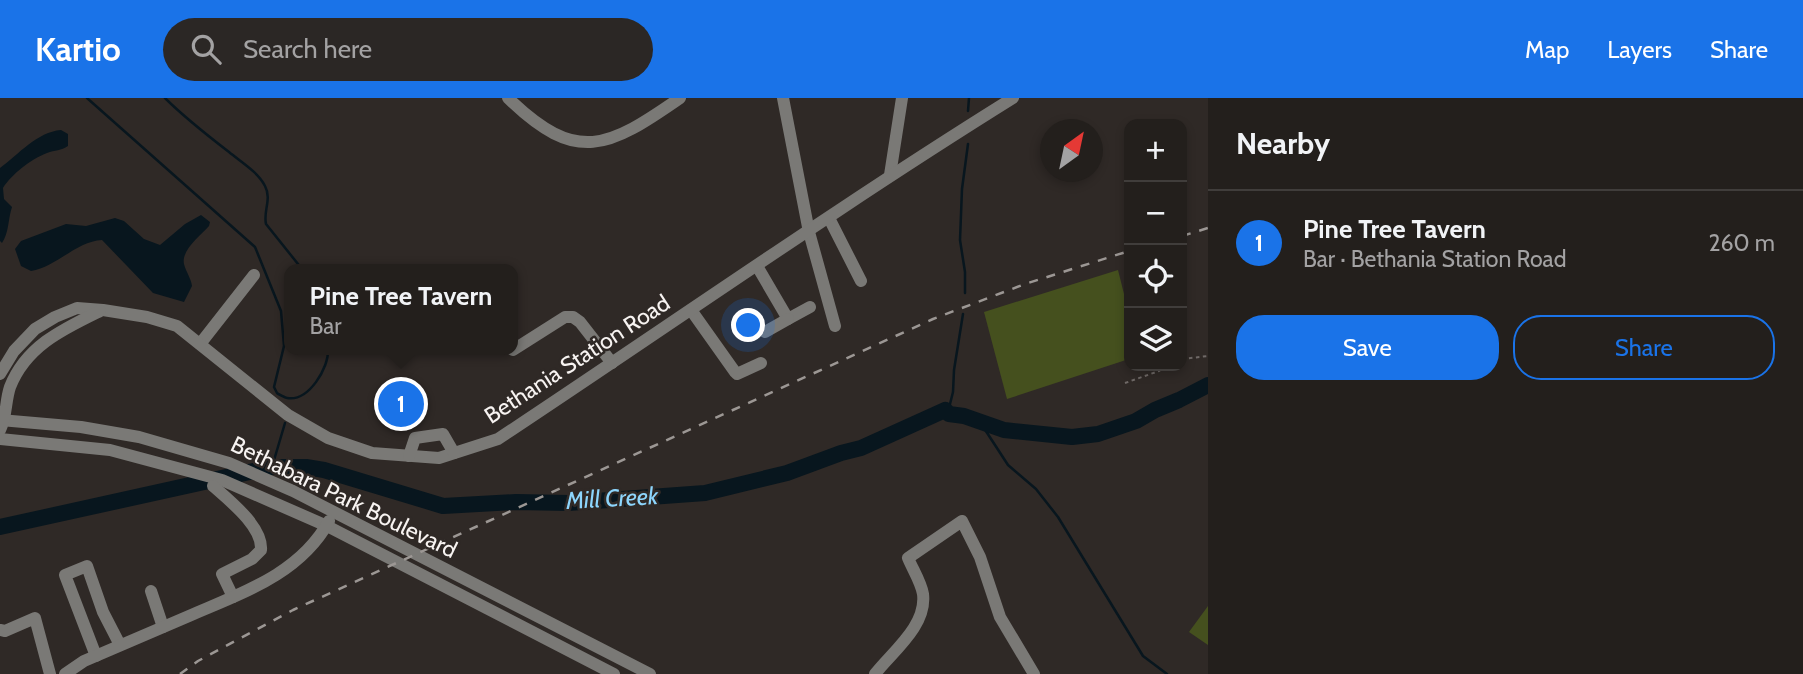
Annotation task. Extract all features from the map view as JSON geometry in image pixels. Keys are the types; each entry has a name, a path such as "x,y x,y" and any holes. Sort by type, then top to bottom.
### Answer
{"street":[{"path":"508,98 540,127 551,133 562,138 592,142 604,141 624,133 680,98"},
{"path":"783,98 810,232 835,326"},
{"path":"890,175 902,98"},
{"name":"Bethania Station Road","path":"0,374 14,351 35,329 78,308 146,317 177,326 288,415 328,438 372,453 439,458 498,439 810,232 890,175 1013,98"},
{"path":"829,218 861,281"},
{"path":"757,266 789,319"},
{"path":"200,344 254,275"},
{"path":"765,332 810,307"},
{"path":"2,424 9,390 23,363 45,340 103,310"},
{"path":"691,310 737,374 761,363"},
{"path":"518,347 565,317 573,317 580,322 612,363"},
{"name":"Bethabara Park Boulevard","path":"2,424 80,427 139,437 229,463 335,512 650,674"},
{"path":"409,456 415,438 443,434 454,453"},
{"name":"Bethabara Park Boulevard","path":"0,439 78,445 134,455 222,480 327,526 614,674"},
{"path":"214,486 242,512 262,540 261,550 252,559 222,573 233,597"},
{"path":"65,674 120,645 266,583 303,556 317,542 335,512"},
{"path":"875,674 919,617 922,592 908,558 962,522 980,557 1000,617 1034,674"},
{"path":"96,656 65,575 87,566 103,612 120,645"},
{"path":"151,592 163,627"},
{"path":"0,630 5,631 35,618 50,674"}],"path":[{"path":"1187,358 1208,356"},
{"path":"1125,383 1158,371"}],"green space":[{"path":"1118,270 1124,294 1124,361 1007,399 984,312"},
{"path":"1208,606 1208,645 1189,632"}],"shaded area":[{"path":"61,130 68,134 68,146 28,163 11,177 3,188 4,199 12,207 2,243 0,168 36,139"},
{"path":"201,215 210,222 192,243 184,259 192,286 184,302 153,293 102,240 93,241 49,265 31,271 21,266 15,249 21,241 66,224 86,226 115,218 124,221 144,239 160,245 185,224"}],"waterway":[{"path":"87,98 255,247 281,311 284,346"},
{"path":"165,98 258,176 268,196 266,224 298,264"},
{"path":"968,111 969,98"},
{"path":"965,293 960,240 962,189 968,144"},
{"path":"945,410 950,404 953,392 963,314"},
{"path":"284,346 274,387 277,393 286,398 295,398 310,389 321,374 327,355"},
{"name":"Mill Creek","path":"0,527 272,467 324,470 443,506 516,502 568,503 705,493 787,473 861,448 945,410 949,414 964,416 1004,430 1072,437 1098,434 1136,421 1208,385"},
{"path":"980,422 1008,465 1036,489 1058,517 1143,656 1167,674"},
{"path":"272,467 285,423"}],"railway":[{"path":"1187,234 1208,228"},
{"path":"180,674 198,661 293,610 933,319 1025,284 1124,253"}],"place":[{"name":"Pine Tree Tavern","path":"401,404"}]}
